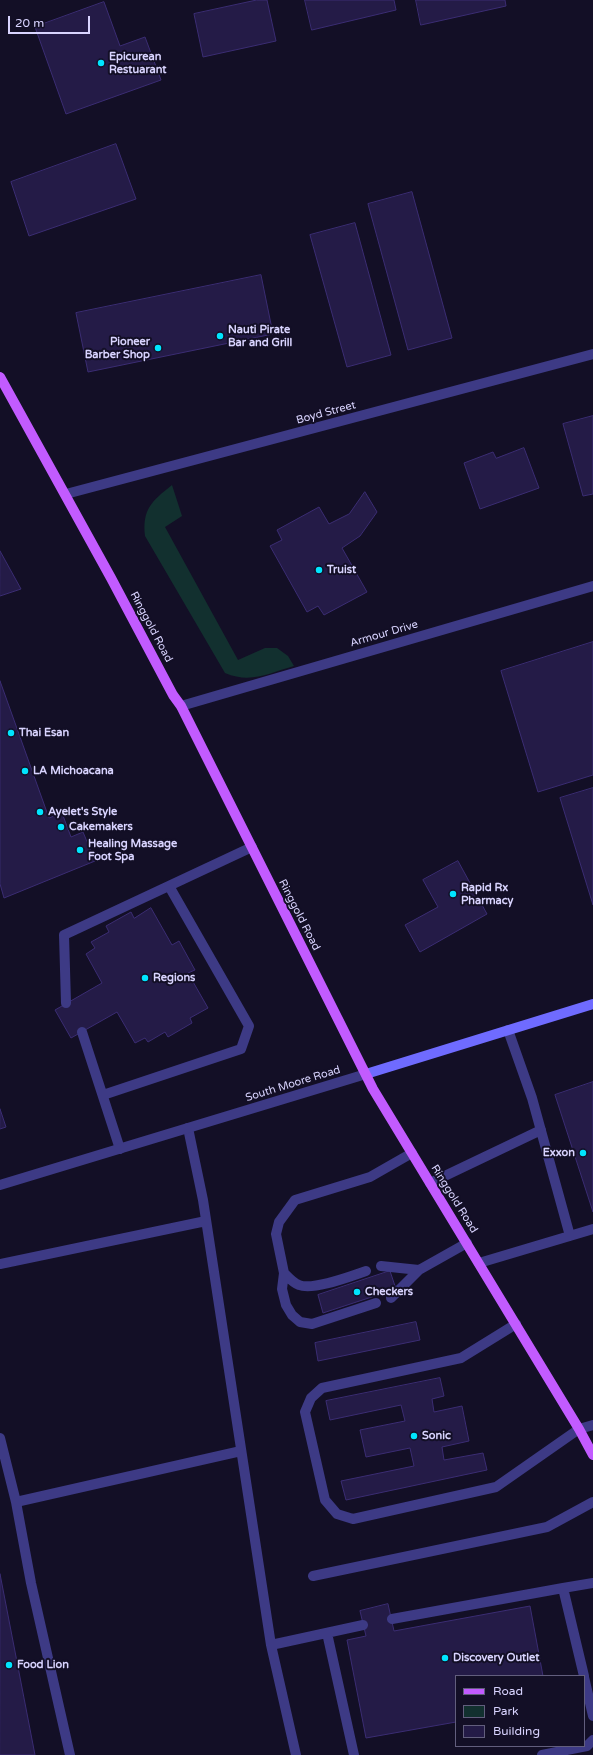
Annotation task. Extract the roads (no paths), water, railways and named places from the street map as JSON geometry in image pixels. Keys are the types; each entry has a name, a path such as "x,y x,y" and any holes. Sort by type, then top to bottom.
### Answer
{"main road":[{"name":"Ringgold Road","path":"0,377 66,494 173,695 181,706 366,1074 412,1153 579,1429 593,1455"},
{"name":"South Moore Road","path":"366,1074 593,1004"}],"street":[{"name":"Boyd Street","path":"66,494 593,354"},
{"name":"Armour Drive","path":"181,706 593,586"},
{"path":"66,1003 64,935 252,847"},
{"path":"103,1095 241,1049 249,1026 169,886"},
{"path":"508,1030 532,1098 570,1236"},
{"path":"82,1032 120,1149"},
{"name":"South Moore Road","path":"0,1185 366,1074"},
{"path":"188,1128 206,1221 271,1645 296,1755"},
{"path":"430,1183 541,1130"},
{"path":"376,1303 312,1324 300,1322 292,1315 286,1305 282,1289 284,1273 276,1234 279,1222 295,1200 370,1177 412,1153"},
{"path":"0,1264 206,1221"},
{"path":"479,1263 593,1229"},
{"path":"391,1298 419,1270 467,1243"},
{"path":"381,1266 419,1270"},
{"path":"284,1273 299,1286 312,1286 325,1284 366,1271"},
{"path":"516,1324 461,1358 322,1388 310,1398 305,1412 325,1500 337,1514 353,1519 496,1487 579,1429 593,1425"},
{"path":"0,1438 16,1502 31,1583 70,1755"},
{"path":"16,1502 241,1451"},
{"path":"313,1576 547,1527 593,1502"},
{"path":"392,1619 593,1583"},
{"path":"563,1588 584,1675"},
{"path":"271,1645 363,1625"},
{"path":"327,1633 354,1755"},
{"path":"585,1681 593,1716"},
{"path":"585,1746 593,1740"},
{"path":"542,1755 582,1747"}],"place":[{"name":"Epicurean Restuarant","path":"101,63"},
{"name":"Nauti Pirate Bar and Grill","path":"220,336"},
{"name":"Pioneer Barber Shop","path":"158,348"},
{"name":"Truist","path":"319,570"},
{"name":"Thai Esan","path":"11,733"},
{"name":"LA Michoacana","path":"25,771"},
{"name":"Ayelet's Style","path":"40,812"},
{"name":"Cakemakers","path":"61,827"},
{"name":"Healing Massage Foot Spa","path":"80,850"},
{"name":"Rapid Rx Pharmacy","path":"453,894"},
{"name":"Regions","path":"145,978"},
{"name":"Exxon","path":"583,1153"},
{"name":"Checkers","path":"357,1292"},
{"name":"Sonic","path":"414,1436"},
{"name":"Discovery Outlet","path":"445,1658"},
{"name":"Food Lion","path":"9,1665"}]}
